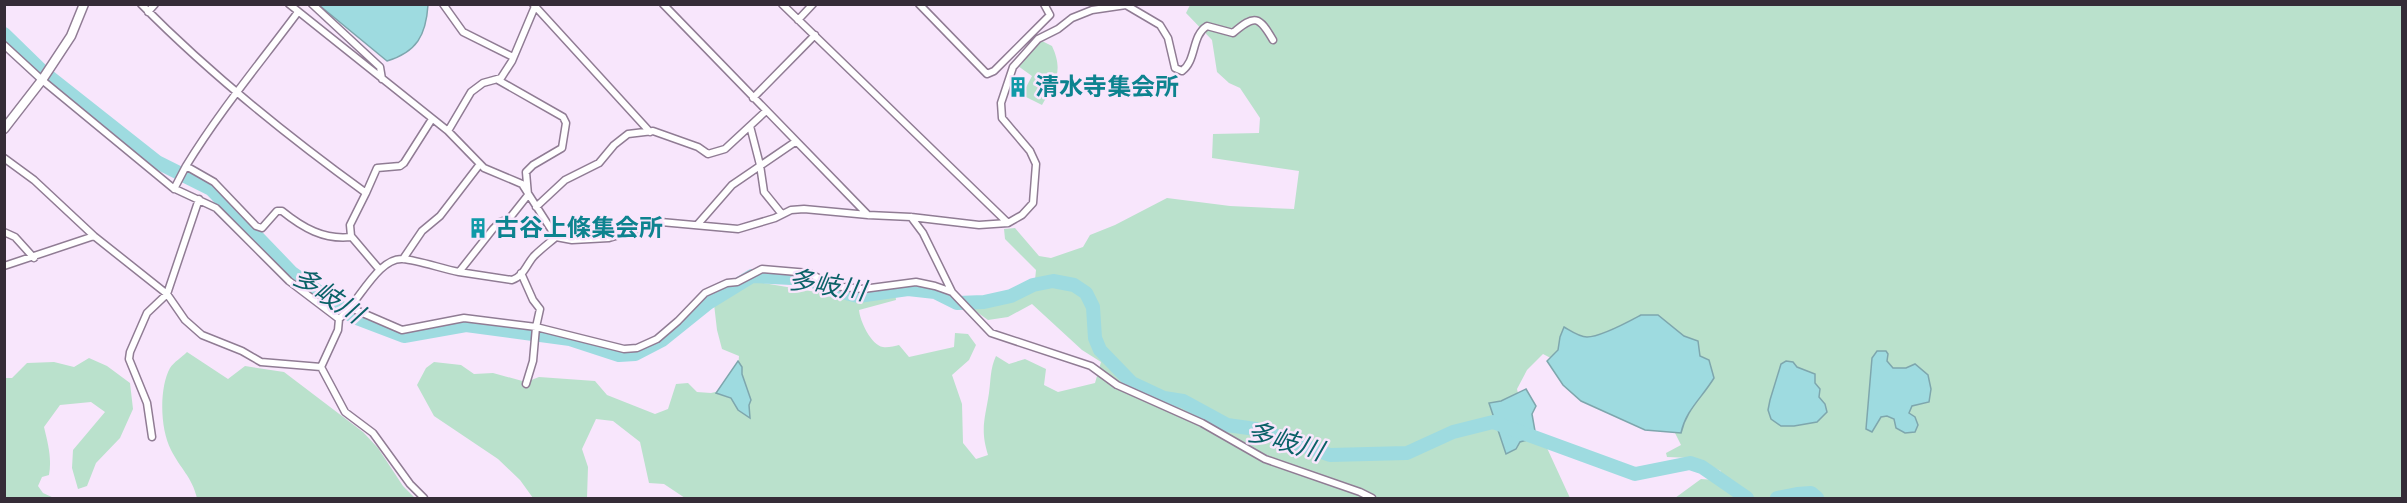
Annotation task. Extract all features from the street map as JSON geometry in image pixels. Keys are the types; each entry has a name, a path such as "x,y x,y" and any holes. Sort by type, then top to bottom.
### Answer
{"main road":[{"path":"5,129 42,80 71,36 84,4"}],"street":[{"path":"141,4 237,93 299,144 366,193"},
{"path":"148,12 155,4"},
{"path":"289,4 448,131 480,164 522,184 556,237 572,240 609,238 661,222 738,229 775,218 781,213 804,209 979,225 1008,223 1022,215 1033,203 1036,164 1030,151 1002,118 1001,103 1012,67 1038,39 1058,29 1072,18 1092,10 1126,5 1160,26 1168,38 1175,68 1182,71 1188,66 1199,33 1207,26 1212,25 1233,33 1246,22 1257,20 1263,23 1273,40"},
{"path":"312,4 380,67 383,80"},
{"path":"443,4 463,32 513,57"},
{"path":"663,4 868,215"},
{"path":"782,4 1008,223"},
{"path":"798,20 813,4"},
{"path":"919,4 987,74 994,72 1050,15 1044,4"},
{"path":"498,80 513,57 535,5 650,132"},
{"path":"174,189 217,118 298,12"},
{"path":"753,98 815,34"},
{"path":"4,45 42,80 174,189 216,208 289,280 341,317"},
{"path":"1004,61 1012,67"},
{"path":"448,131 471,92 483,83 498,80 521,95 553,110 563,117 566,123 562,148 533,165 526,172 528,195 509,219 500,222 493,229 459,272"},
{"path":"536,207 565,180 599,163 614,145 628,134 650,132 684,141 708,154 725,149 766,111"},
{"path":"379,269 351,237 350,225 377,168 400,166 404,163 432,119"},
{"path":"750,126 764,192 781,213"},
{"path":"698,224 732,186 795,142"},
{"path":"4,158 34,180 94,236 167,294 184,320 202,335 242,351 261,362 321,367"},
{"path":"403,259 422,231 440,216 480,164"},
{"path":"186,166 214,182 256,226 262,228 277,211 282,211 309,230 340,238 351,237"},
{"path":"152,437 147,403 129,359 130,352 147,313 167,294 199,199"},
{"path":"911,217 923,233 952,292 991,333 1091,366 1117,385 1202,423 1265,459 1372,498"},
{"path":"4,232 15,237 33,258"},
{"path":"4,266 94,236"},
{"path":"321,367 338,330 341,317 351,308 379,269 389,261 403,259 459,272 512,280 519,278 521,273 528,268 531,259 556,237"},
{"path":"351,308 402,330 464,318 536,328 624,349 637,348 657,339 678,321 705,292 737,282 762,269 809,273 833,286 863,289 916,282 952,292"},
{"path":"521,273 533,300 540,309 526,384"},
{"path":"321,367 345,412 373,433 410,484 424,498"}],"shaded area":[{"path":"319,5 428,5 425,25 418,41 406,53 387,61"},
{"path":"1190,5 2402,5 2402,498 1675,498 1701,479 1715,480 1721,471 1692,458 1667,457 1666,453 1681,445 1668,419 1543,354 1527,370 1517,389 1525,425 1547,448 1570,498 685,498 664,484 649,483 640,442 613,421 596,419 582,449 588,467 587,498 533,498 520,480 498,459 434,416 417,385 426,368 434,362 461,365 474,374 493,373 526,382 539,377 595,381 607,395 655,414 668,409 676,384 688,383 697,392 711,393 724,390 738,368 739,356 722,349 714,304 751,281 857,299 895,292 896,300 859,310 867,332 874,342 883,347 899,345 909,357 954,347 955,333 968,334 976,345 969,360 952,375 962,404 963,443 976,459 988,455 984,424 996,356 1009,364 1025,359 1046,369 1044,385 1058,392 1095,383 1101,362 1082,350 1032,304 1008,317 988,320 974,310 974,306 997,304 1034,290 1036,270 1005,239 1004,229 1015,228 1039,256 1051,258 1083,247 1090,235 1115,225 1167,198 1230,206 1294,209 1299,171 1212,158 1213,134 1259,133 1260,118 1240,88 1229,83 1217,72 1212,40 1186,13"},
{"path":"1042,41 1052,46 1058,70 1042,105 1022,95 1032,76 1018,66 1037,43"},
{"path":"1641,315 1658,315 1684,336 1698,341 1700,356 1709,360 1714,378 1690,411 1681,433 1645,430 1581,401 1563,385 1547,361 1558,350 1564,327 1581,336 1600,335"},
{"path":"1877,351 1886,351 1887,361 1893,368 1906,368 1915,364 1928,375 1931,389 1929,402 1912,406 1909,413 1915,417 1918,425 1915,432 1905,433 1896,428 1894,419 1887,416 1881,417 1872,432 1866,429 1872,358"},
{"path":"187,352 228,379 245,366 284,372 363,432 378,448 403,486 415,498 197,498 189,478 167,441 162,409 166,376 170,368"},
{"path":"89,358 107,366 130,383 133,409 120,438 96,463 87,486 78,489 72,468 73,450 105,412 91,402 60,405 44,427 50,469 49,475 42,477 38,486 43,493 54,498 5,498 5,378 12,378 27,363 54,362 74,367"},
{"path":"738,361 742,367 742,374 751,400 750,418 738,410 731,398 716,393"},
{"path":"1786,361 1793,362 1797,367 1815,374 1815,383 1820,389 1819,397 1825,404 1827,412 1817,422 1781,426 1771,419 1768,410 1770,400 1781,364"},
{"path":"1526,389 1536,406 1532,414 1535,431 1527,440 1520,442 1516,449 1506,454 1489,403 1501,401"}],"waterway":[{"name":"多岐川","path":"4,34 43,72 157,162 211,189 292,273 354,317 404,336 466,325 570,339 619,355 635,354 662,340 708,303 752,276 811,279 825,288 858,296 908,289 935,292 957,303 984,302 1011,296 1033,285 1053,281 1074,285 1086,293 1093,307 1095,338 1100,350 1132,383 1164,398 1183,401 1227,425 1256,429 1330,455 1407,453 1453,432 1493,422 1635,474 1690,463 1702,467 1747,498"},
{"name":"多岐川","path":"1777,498 1811,493 1817,498"}],"place":[{"name":"清水寺集会所","path":"1018,87"},
{"name":"古谷上條集会所","path":"478,228"}]}
